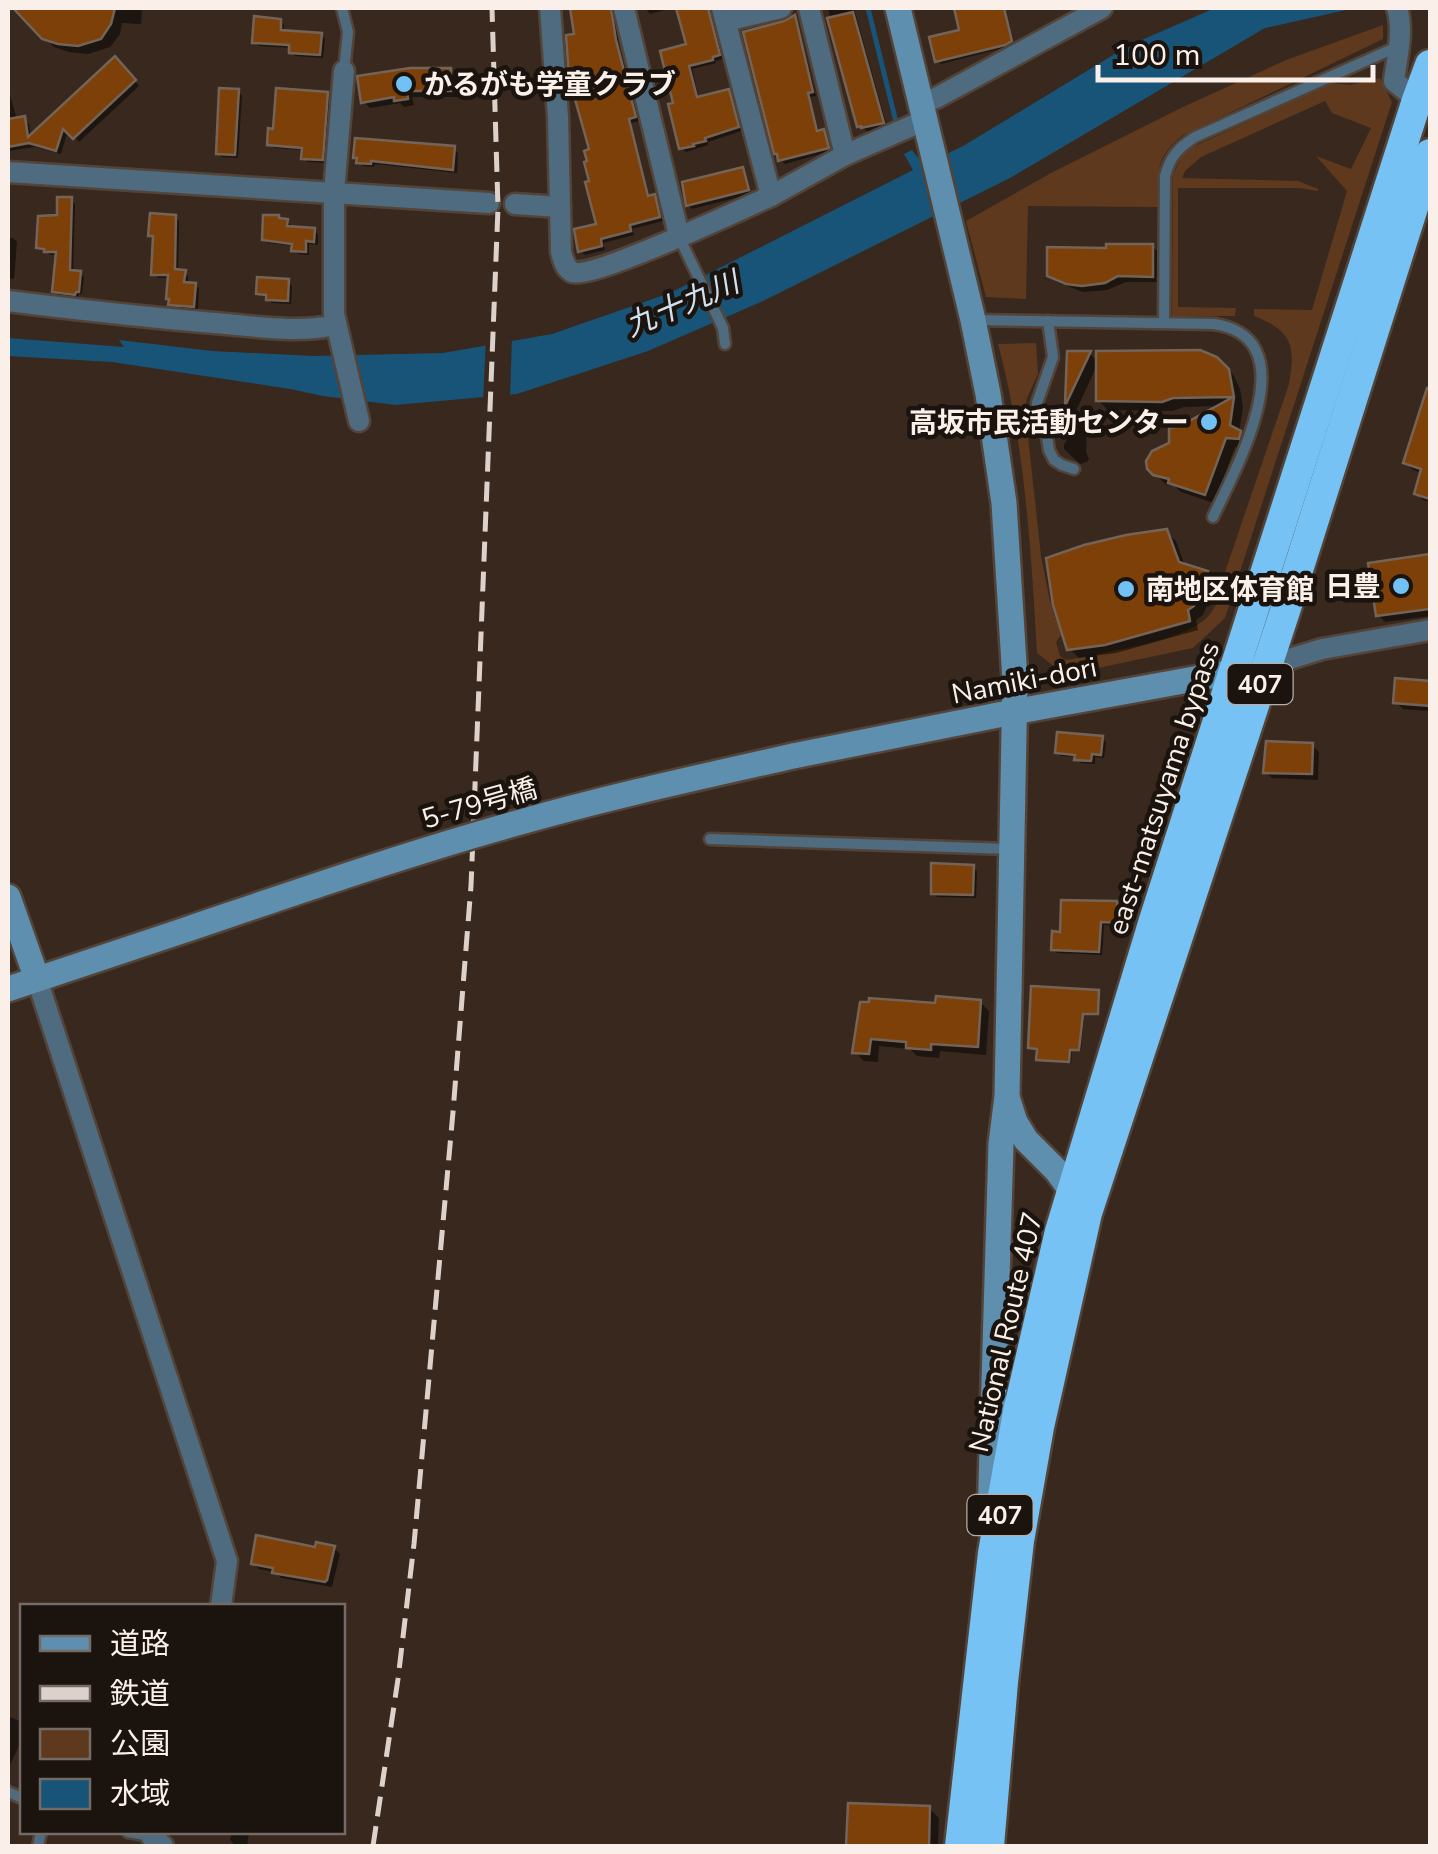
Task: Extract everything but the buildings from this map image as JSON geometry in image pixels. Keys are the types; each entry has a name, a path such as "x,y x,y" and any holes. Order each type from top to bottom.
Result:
{"highway":[{"name":"east-matsuyama bypass","path":"1080,1201 1154,920 1412,96 1430,65"},
{"name":"407","path":"1080,1201 1266,666 1430,154"},
{"name":"National Route 407","path":"960,1846 993,1553 1018,1412 1080,1201"},
{"name":"National Route 407","path":"988,1846 1019,1541 1080,1201"}],"street":[{"path":"550,8 558,117 561,252 564,263 576,274 683,245 845,156 925,120 1102,8"},
{"path":"624,8 683,245"},
{"path":"771,196 724,14 782,8"},
{"path":"809,8 845,156"},
{"path":"898,8 988,394 1004,503 1015,680 1006,1096 1001,1144 989,1512 993,1553"},
{"path":"1398,12 1394,81 1412,96"},
{"path":"344,72 334,192 336,329 358,417"},
{"path":"8,172 490,203"},
{"path":"515,204 560,208"},
{"path":"8,301 263,327 336,329"},
{"path":"1266,666 1322,649 1430,630"},
{"name":"Namiki-dori","path":"793,756 1266,666"},
{"name":"5-79号橋","path":"8,989 515,823 793,756"},
{"path":"8,897 227,1561 221,1604"},
{"path":"1006,1096 1026,1140 1080,1201"}],"lane":[{"path":"342,8 348,32 344,72"},
{"path":"1164,323 1165,176 1168,161 1179,147 1399,46"},
{"path":"683,245 722,328 725,344"},
{"path":"973,320 1229,326 1253,342 1261,362 1261,384 1249,442 1213,517"},
{"path":"1048,322 1053,356 1037,403 1038,413 1045,423 1054,460 1074,469"},
{"path":"710,839 1010,849"}],"green space":[{"path":"1383,25 1383,39 1182,136 1162,160 1159,207 1028,206 1026,299 986,297 966,221 1183,107 1286,60"},
{"path":"1380,78 1392,102 1225,618 1193,648 1065,675 1037,653 1021,459 998,344 1036,343 1038,374 1025,409 1041,556 1061,635 1056,642 1060,656 1066,660 1147,644 1200,623 1219,598 1289,384 1292,359 1288,341 1276,327 1254,316 1254,309 1312,310 1347,191 1316,156 1351,169 1371,128 1332,113 1325,101 1201,157 1185,171 1182,178 1298,181 1318,189 1178,188 1178,307 1236,308 1235,316 1172,316 1173,175 1184,152 1195,146 1332,83 1350,85"}],"water":[{"name":"九十九川","path":"1215,8 1355,8 1265,28 1010,178 763,301 648,351 517,394 395,405 112,362 8,356 8,338 124,347 119,340 212,351 313,356 443,353 552,334 670,293 913,170 904,154 912,150 924,165 963,146 1128,46"}],"pier":[{"path":"512,336 510,399 483,402 486,340"}],"waterway":[{"path":"868,8 896,122"}],"railway":[{"path":"373,1846 414,1544 471,886 498,208 492,8"}],"place":[{"name":"かるがも学童クラブ","path":"404,84"},
{"name":"高坂市民活動センター","path":"1209,422"},
{"name":"日豊","path":"1401,586"},
{"name":"南地区体育館","path":"1126,589"}]}
